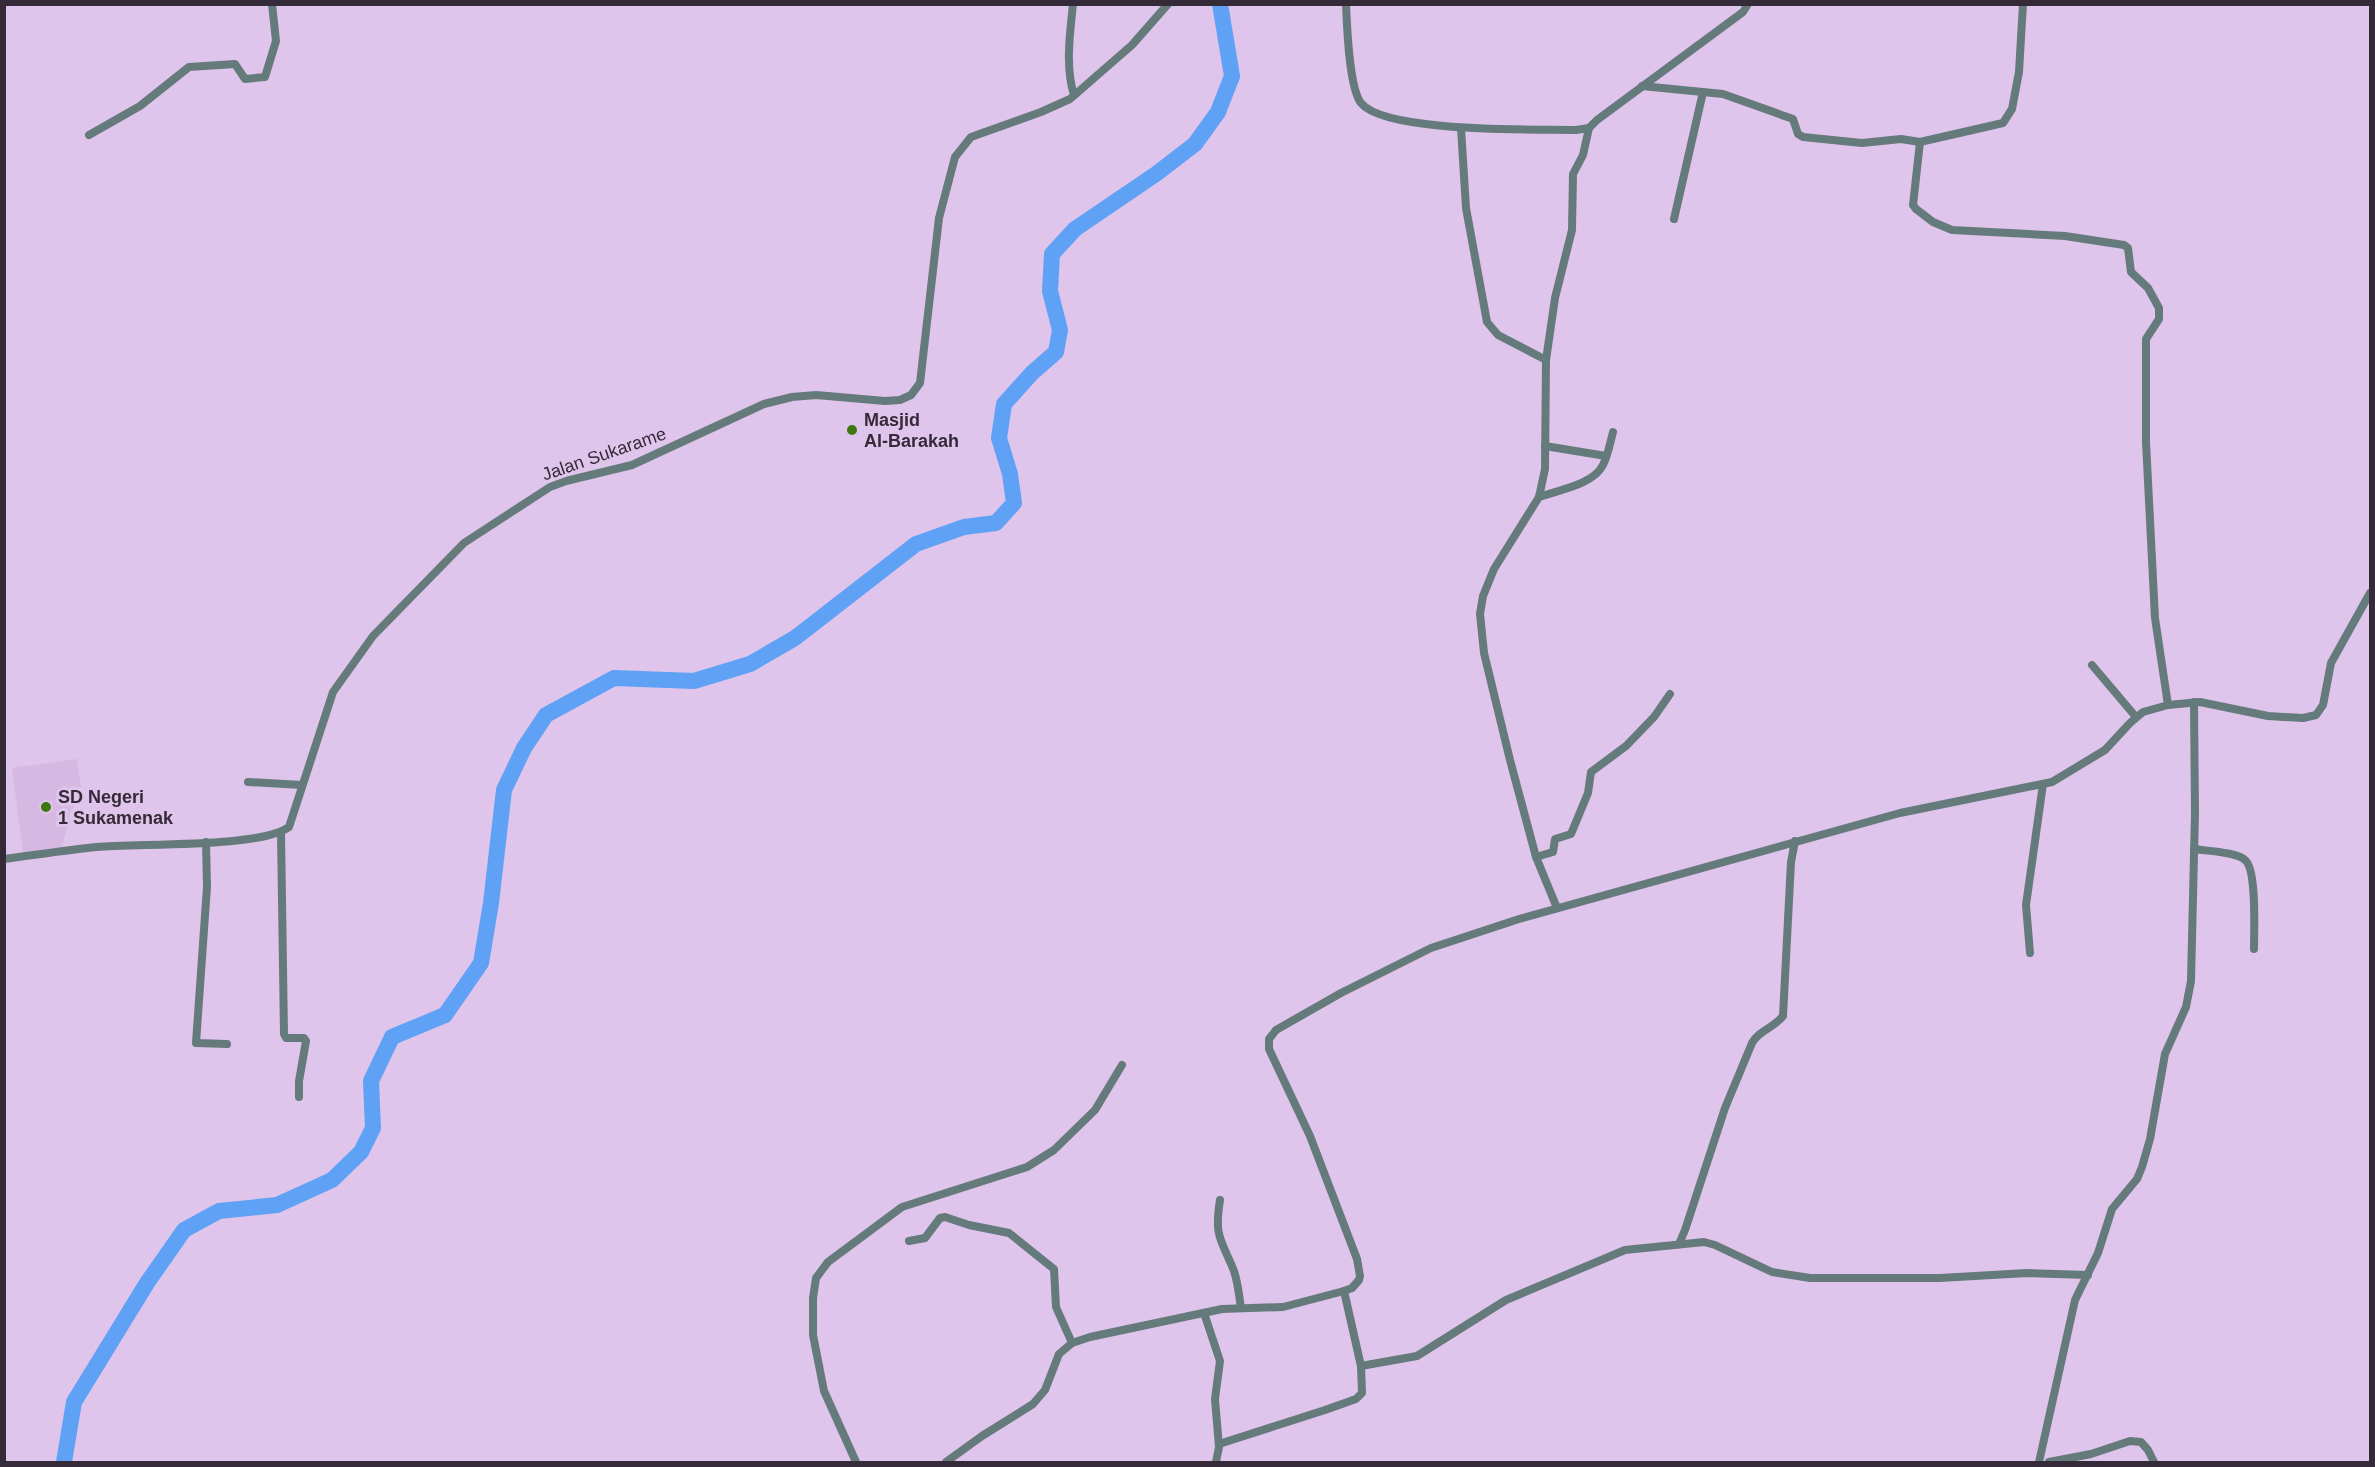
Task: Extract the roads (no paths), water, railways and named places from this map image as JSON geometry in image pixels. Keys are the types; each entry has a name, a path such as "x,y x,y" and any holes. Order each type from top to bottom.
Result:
{"street":[{"path":"89,135 140,106 192,65 236,64 245,79 264,77 276,42 272,4"},
{"path":"1072,4 1069,38 1071,86 1074,96"},
{"name":"Jalan Sukarame","path":"281,833 289,827 333,692 373,636 464,543 550,487 632,465 764,405 792,397 816,395 885,401 900,400 911,395 921,383 939,218 955,157 971,137 1041,112 1074,96 1132,45 1168,4"},
{"path":"1346,4 1353,78 1359,101 1367,109 1389,117 1461,128 1589,129"},
{"path":"1557,908 1536,857 1484,653 1480,614 1483,596 1494,569 1539,497 1545,469 1546,360 1555,298 1572,230 1573,174 1583,155 1589,129 1597,120 1743,12 1748,4"},
{"path":"1642,86 1703,92 1735,98 1791,118 1795,122 1798,135 1803,137 1862,143 1901,140 1920,142 1998,124 2010,115 2019,70 2023,4"},
{"path":"1674,219 1703,92"},
{"path":"1461,128 1466,208 1487,322 1498,335 1546,360"},
{"path":"1920,142 1913,205 1933,222 1952,230 2065,236 2124,245 2128,248 2132,272 2148,288 2158,306 2158,320 2146,339 2147,449 2155,618 2168,705"},
{"path":"1539,497 1587,480 1598,472 1606,456 1613,432"},
{"path":"1545,446 1606,456"},
{"path":"946,1462 1033,1404 1045,1390 1059,1354 1072,1343 1090,1337 1204,1313 1241,1308 1283,1307 1344,1291 1352,1288 1359,1280 1357,1259 1310,1136 1273,1062 1269,1049 1269,1040 1276,1030 1285,1024 1431,948 1557,908 1900,813 2052,782 2105,750 2143,712 2168,705 2194,702 2268,716 2304,718 2316,715 2323,705 2331,663 2370,592"},
{"path":"2092,665 2136,717"},
{"path":"1536,857 1553,852 1555,839 1570,834 1588,793 1591,772 1626,746 1654,717 1670,694"},
{"path":"2039,1462 2075,1300 2098,1252 2112,1209 2137,1179 2142,1167 2150,1139 2165,1054 2186,1007 2191,981 2194,702"},
{"path":"248,782 302,785"},
{"path":"2030,953 2026,905 2043,784"},
{"path":"4,859 97,847 259,838 281,833 284,1034 286,1038 304,1038 306,1041 299,1081 299,1097"},
{"path":"1679,1244 1725,1108 1752,1043 1755,1037 1777,1024 1784,1016 1791,861 1795,841"},
{"path":"206,842 207,887 196,1042 227,1044"},
{"path":"2194,849 2236,856 2246,860 2249,864 2253,883 2254,949"},
{"path":"856,1462 824,1391 813,1335 813,1298 816,1278 828,1262 902,1207 1027,1167 1054,1150 1095,1110 1122,1065"},
{"path":"1220,1200 1217,1216 1220,1242 1237,1280 1241,1308"},
{"path":"909,1241 924,1238 940,1218 945,1216 969,1225 1011,1234 1054,1269 1055,1303 1072,1343"},
{"path":"1361,1366 1417,1356 1506,1300 1625,1250 1710,1243 1772,1272 1810,1278 1940,1278 2026,1273 2088,1275"},
{"path":"1219,1444 1356,1399 1363,1391 1361,1366 1344,1291"},
{"path":"1204,1313 1220,1358 1214,1402 1219,1444 1216,1462"},
{"path":"2049,1462 2091,1454 2130,1441 2141,1442 2154,1462"}],"waterway":[{"path":"64,1462 74,1402 147,1283 184,1230 219,1211 277,1205 332,1180 361,1152 373,1128 371,1081 392,1037 445,1015 481,963 491,903 504,790 524,748 546,715 614,678 694,681 750,664 795,638 916,544 964,527 996,523 1014,503 1010,474 999,438 1004,404 1032,373 1056,352 1060,330 1050,291 1052,254 1075,229 1156,174 1195,144 1218,112 1232,76 1220,4"}],"place":[{"name":"Masjid Al-Barakah","path":"852,430"},
{"name":"SD Negeri 1 Sukamenak","path":"46,807"}]}
